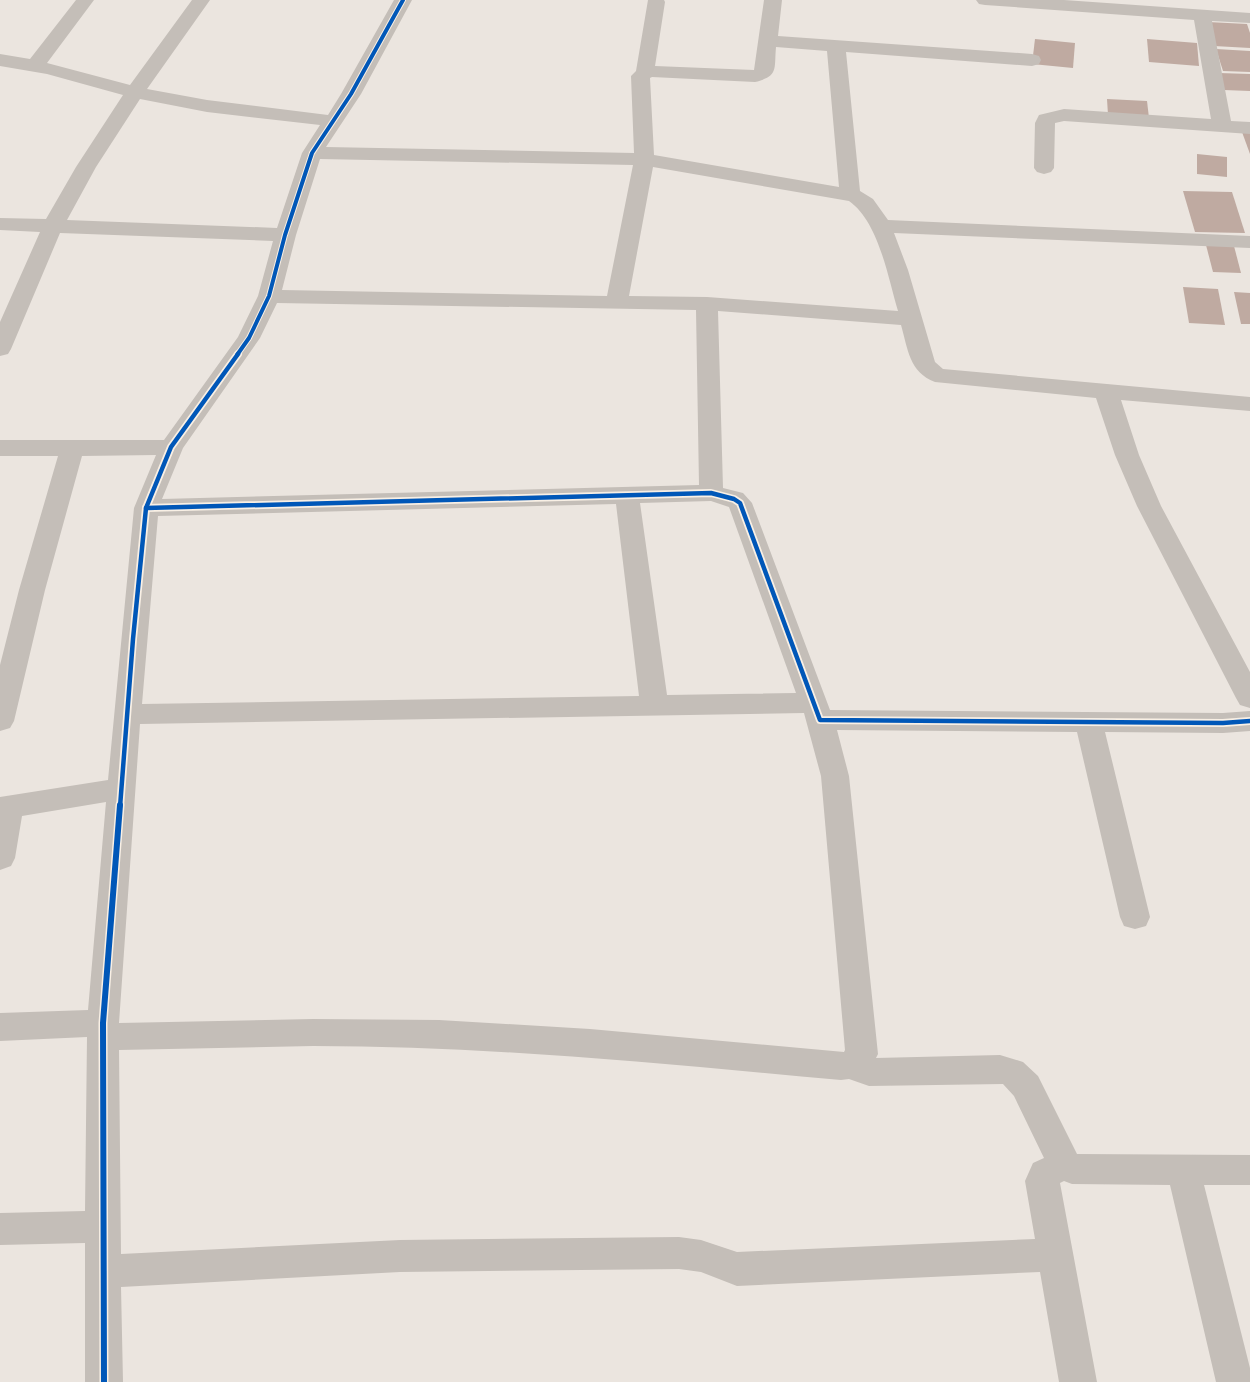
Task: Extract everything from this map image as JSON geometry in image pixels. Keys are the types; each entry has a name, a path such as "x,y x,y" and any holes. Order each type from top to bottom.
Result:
{"street":[{"path":"36,65 85,0"},
{"path":"0,349 52,227 82,174 134,92 201,0"},
{"path":"104,1382 102,1227 103,1030 127,714 146,508 171,448 249,338 269,296 285,235 312,153 351,94 404,0"},
{"path":"617,301 644,159 640,76 645,72 758,75 764,73 774,0"},
{"path":"985,0 1164,6 1202,15 1250,18"},
{"path":"645,72 656,2"},
{"path":"1202,15 1222,126"},
{"path":"768,41 1032,60"},
{"path":"836,46 850,195"},
{"path":"0,60 57,69 134,92 233,109 333,121"},
{"path":"1044,168 1045,123 1046,119 1052,116 1064,115 1250,128"},
{"path":"312,153 644,159 850,195 864,199 883,226 924,365 935,374 1250,404"},
{"path":"0,224 285,235"},
{"path":"883,226 1250,242"},
{"path":"269,296 707,304 911,319"},
{"path":"707,304 711,493"},
{"path":"1106,391 1127,455 1149,506 1250,698"},
{"path":"0,448 171,448"},
{"path":"0,721 32,590 72,449"},
{"path":"0,1027 438,1034 524,1038 841,1066 851,1065 858,1061 862,1054 835,776 817,711 740,503 734,499 711,493 146,508"},
{"path":"627,496 654,705"},
{"path":"127,714 654,705 1089,722 1223,723 1250,721"},
{"path":"1089,722 1136,917"},
{"path":"0,858 4,807 121,789"},
{"path":"851,1065 869,1072 1000,1069 1014,1072 1019,1075 1026,1086 1064,1164 1076,1169 1250,1170"},
{"path":"1064,1164 1045,1174 1042,1181 1078,1382"},
{"path":"1183,1170 1235,1382"},
{"path":"0,1229 102,1227"},
{"path":"103,1271 400,1256 679,1254 701,1256 737,1268 1054,1254"}],"building":[{"path":"1208,22 1247,24 1250,33 1250,48 1214,46"},
{"path":"1035,39 1075,43 1073,68 1032,64"},
{"path":"1147,39 1197,43 1199,66 1149,62"},
{"path":"1216,49 1250,51 1250,72 1223,71"},
{"path":"1219,73 1250,74 1250,91 1224,90"},
{"path":"1107,99 1147,101 1149,118 1108,115"},
{"path":"1242,132 1250,132 1250,154"},
{"path":"1197,154 1227,157 1227,177 1197,174"},
{"path":"1183,191 1232,192 1245,233 1195,232"},
{"path":"1206,245 1234,246 1241,273 1213,272"},
{"path":"1183,287 1218,289 1225,325 1189,323"},
{"path":"1234,292 1250,293 1250,324 1241,324"}],"cycle path":[{"path":"104,1382 103,1023 133,639 146,508 171,447 249,338 269,296 285,235 312,153 351,94 403,0"},
{"path":"146,508 711,493 734,499 740,503 820,720 1223,723 1250,721"}]}
